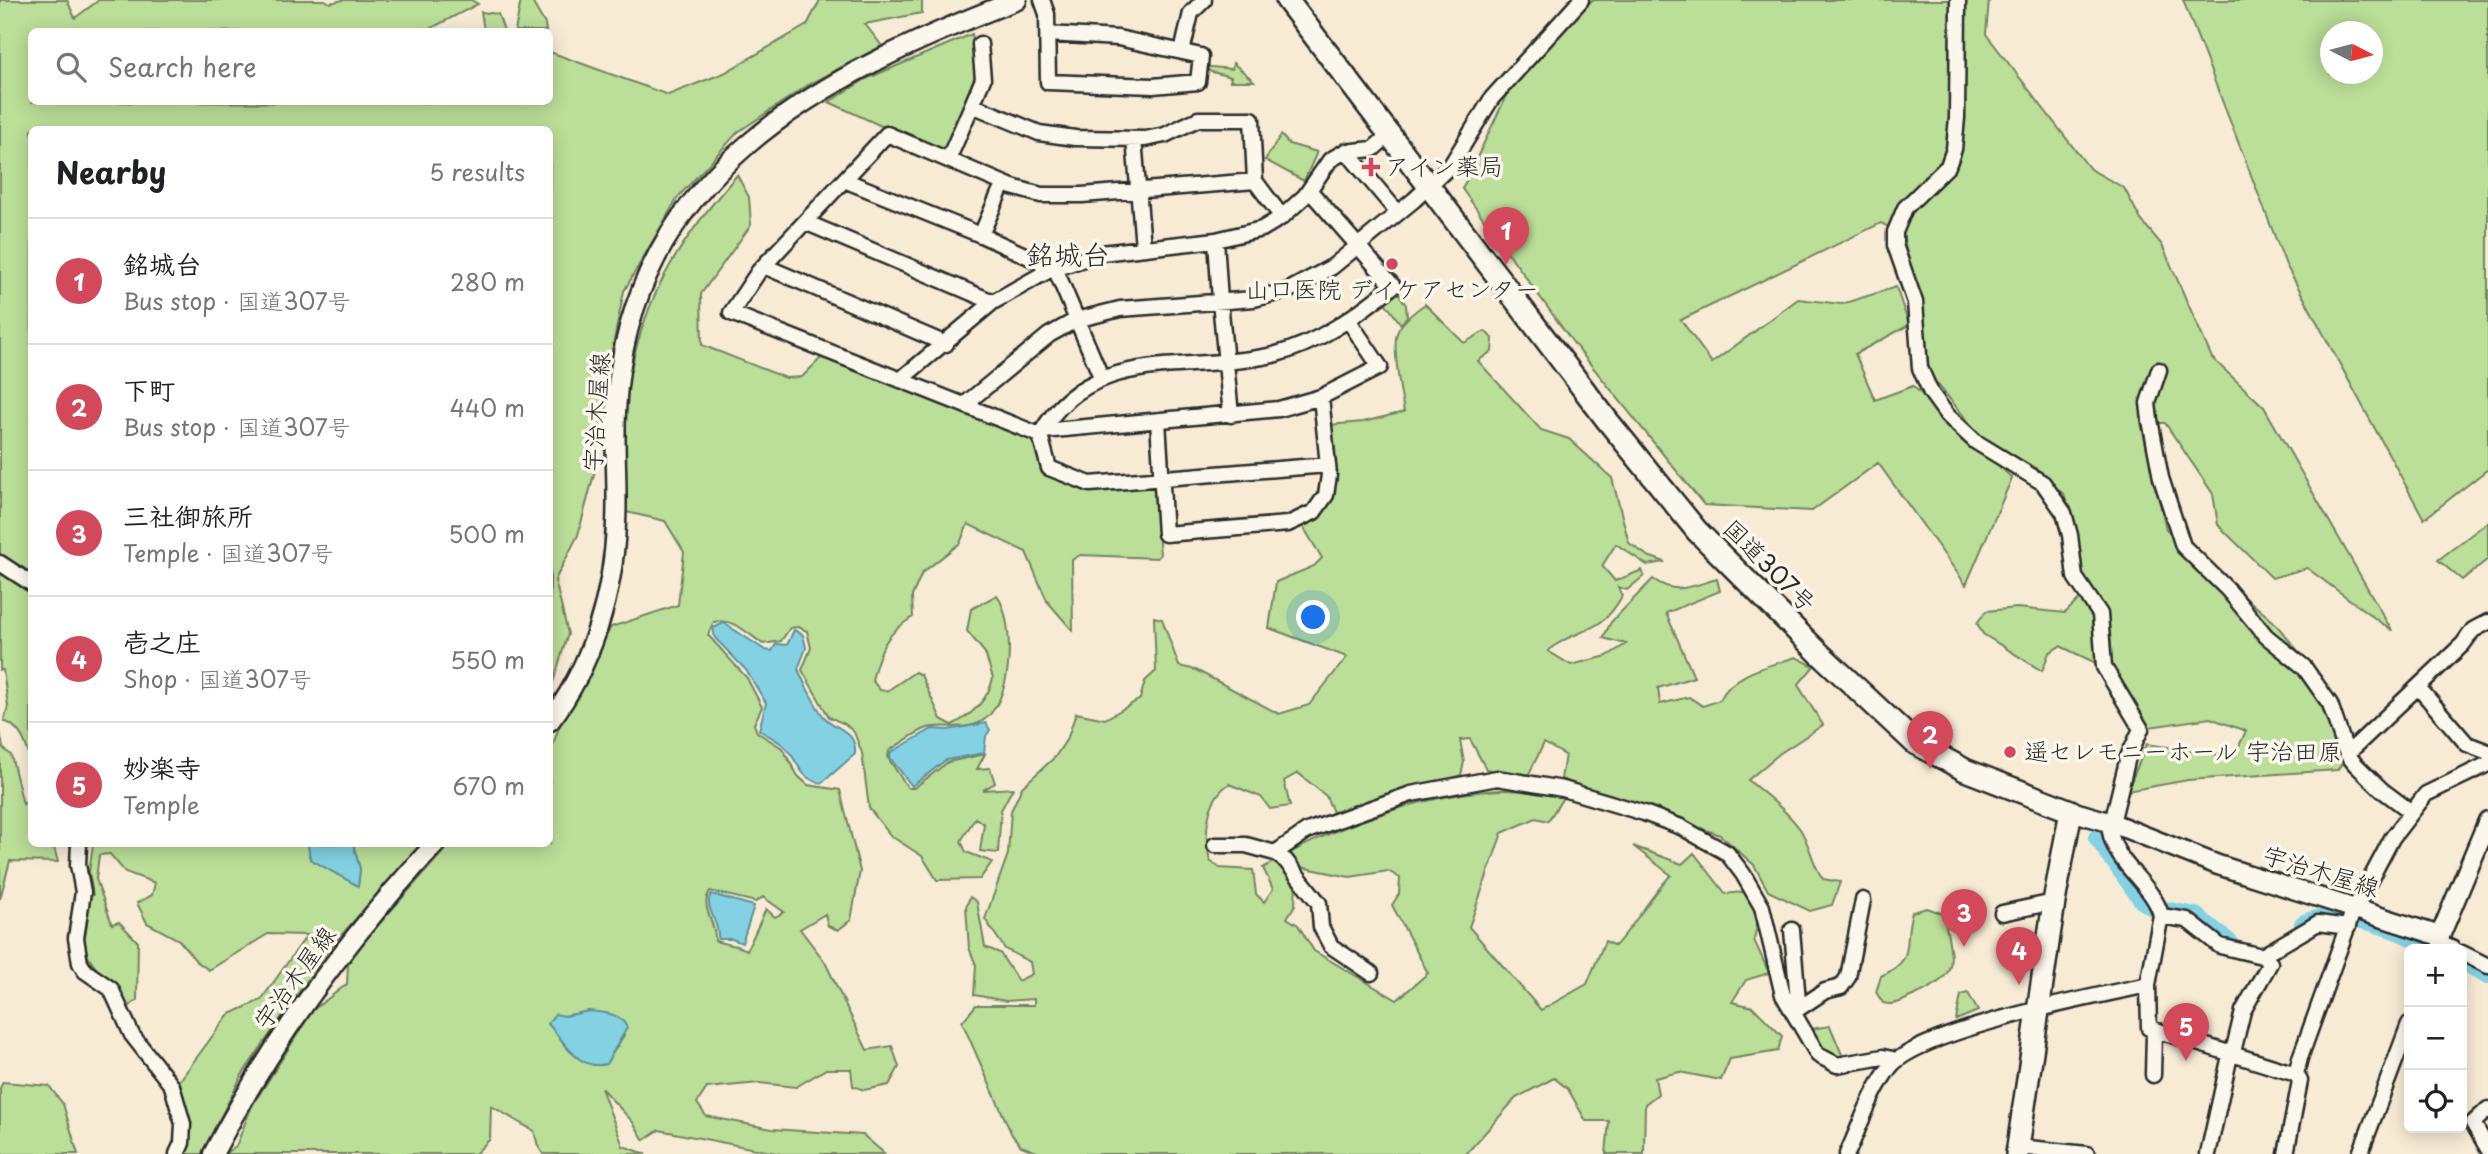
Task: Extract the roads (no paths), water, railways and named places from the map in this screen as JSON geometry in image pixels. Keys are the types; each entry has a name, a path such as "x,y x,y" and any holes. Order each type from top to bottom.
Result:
{"highway":[{"name":"国道307号","path":"1287,0 1607,420 1697,531 1819,653 1924,749 1965,771 2071,811"},
{"path":"2017,1151 2054,902 2071,811"}],"main road":[{"name":"宇治木屋線","path":"553,716 579,672 607,596 616,536 616,413 622,359 639,298 671,233 702,188 729,158 809,97 924,37 1017,0"},
{"name":"宇治木屋線","path":"2071,811 2112,823 2351,918 2443,944 2488,821"},
{"name":"宇治木屋線","path":"213,1154 249,1090 308,998 368,920 432,847"}],"street":[{"path":"1042,0 1048,34 1048,82 1153,86 1198,82 1202,56 1118,38 1048,34"},
{"path":"1182,52 1191,13 1204,0"},
{"path":"964,405 1049,335 1076,320 1120,309 1254,299 1289,290 1318,276 1359,246 1430,186 1451,164 1492,99 1530,52 1581,0"},
{"path":"1958,0 1957,118 1954,149 1948,166 1905,208 1895,232 1895,245 1915,302 1920,368 1931,393 1947,415 1976,442 2043,483 2064,513 2070,535 2075,577 2100,614 2104,667 2141,729 2128,757 2112,823 2112,841 2160,912 2188,920 2220,946 2262,956 2270,963 2244,1011 2208,1154"},
{"path":"948,160 983,79 980,44"},
{"path":"971,105 1039,133 1134,139 1165,135 1198,119 1252,119 1255,181 1282,217"},
{"path":"1255,181 1060,196 1033,193 1003,184 887,134 764,266 731,313 1041,433 1231,415 1290,407 1321,397 1380,367 1349,321"},
{"path":"900,380 993,302 1052,269 1101,253 1244,236 1282,217 1310,191 1330,160 1346,151 1373,149 1390,134"},
{"path":"1134,139 1143,247"},
{"path":"1346,151 1398,213"},
{"path":"844,180 981,235 1052,269 1102,379"},
{"path":"981,235 1003,184"},
{"path":"1041,433 1069,400 1102,379 1149,367 1226,361 1293,349 1349,321 1393,286 1310,191"},
{"path":"805,222 993,302"},
{"path":"1216,240 1231,415"},
{"path":"764,266 946,344"},
{"path":"2160,370 2148,403 2161,478 2176,518 2178,537 2183,547 2228,590 2253,623 2305,667 2330,704 2347,754 2382,790 2399,799 2410,811"},
{"path":"1158,421 1165,534 1288,524 1306,518 1321,505 1326,495 1328,465 1321,397"},
{"path":"1041,433 1049,468 1090,484 1328,465"},
{"path":"0,563 28,581"},
{"path":"2347,754 2473,630 2488,622"},
{"path":"2418,687 2467,744 2488,752"},
{"path":"2296,1074 2351,918 2410,811 2426,794 2488,764"},
{"path":"1275,853 1307,831 1411,794 1497,778 1563,789 1644,813 1681,827 1727,853 1762,908 1783,995 1795,1011 1809,1043 1828,1063 1837,1065 1884,1057 1897,1060"},
{"path":"1215,845 1246,845 1275,853 1286,860 1319,903 1321,927 1331,946 1371,973"},
{"path":"79,847 78,865 83,892 76,939 80,963 85,971 111,989 132,1035 172,1086 183,1124 182,1143 177,1154"},
{"path":"1795,1011 1825,991 1841,987 1848,976 1863,900"},
{"path":"2002,913 2054,902"},
{"path":"2160,912 2148,985 2149,1028 2154,1032 2232,1051 2296,1074 2300,1081 2286,1154"},
{"path":"2262,956 2318,923 2351,918"},
{"path":"1792,930 1793,972 1798,1001 1795,1011"},
{"path":"2467,956 2488,967"},
{"path":"1847,1154 1889,1068 1916,1048 2038,1008 2148,985"},
{"path":"2152,1075 2154,1032"},
{"path":"2360,1154 2404,1037"},
{"path":"2488,1109 2473,1123 2488,1149"},
{"path":"2017,1151 2087,1154"}],"water":[{"path":"724,623 765,650 772,651 776,644 787,645 794,630 803,635 806,648 798,669 800,674 825,718 850,736 855,746 855,754 822,783 808,778 783,745 759,730 766,703 746,670 715,638 713,628"},
{"path":"986,723 990,730 986,736 984,753 946,760 912,786 890,758 890,753 932,729 948,730"},
{"path":"308,847 354,847 360,869 358,886 310,859"},
{"path":"711,894 754,906 742,943 732,939 718,939 709,904"},
{"path":"589,1011 616,1016 627,1028 606,1064 596,1065 579,1059 548,1024 555,1014 565,1016"}],"waterway":[{"path":"2097,837 2142,900 2154,908 2196,916 2230,943"},
{"path":"2303,924 2318,919 2353,918 2389,928 2427,944"},
{"path":"2467,964 2488,975"}],"place":[{"name":"アイン薬局","path":"1371,167"},
{"name":"山口医院 デイケアセンター","path":"1392,264"},
{"name":"銘城台","path":"1506,265"},
{"name":"遥セレモニーホール 宇治田原","path":"2010,752"},
{"name":"下町","path":"1930,769"},
{"name":"三社御旅所","path":"1964,947"},
{"name":"壱之庄","path":"2019,985"},
{"name":"妙楽寺","path":"2186,1061"}],"district":[{"name":"銘城台","path":"1068,255"}]}
